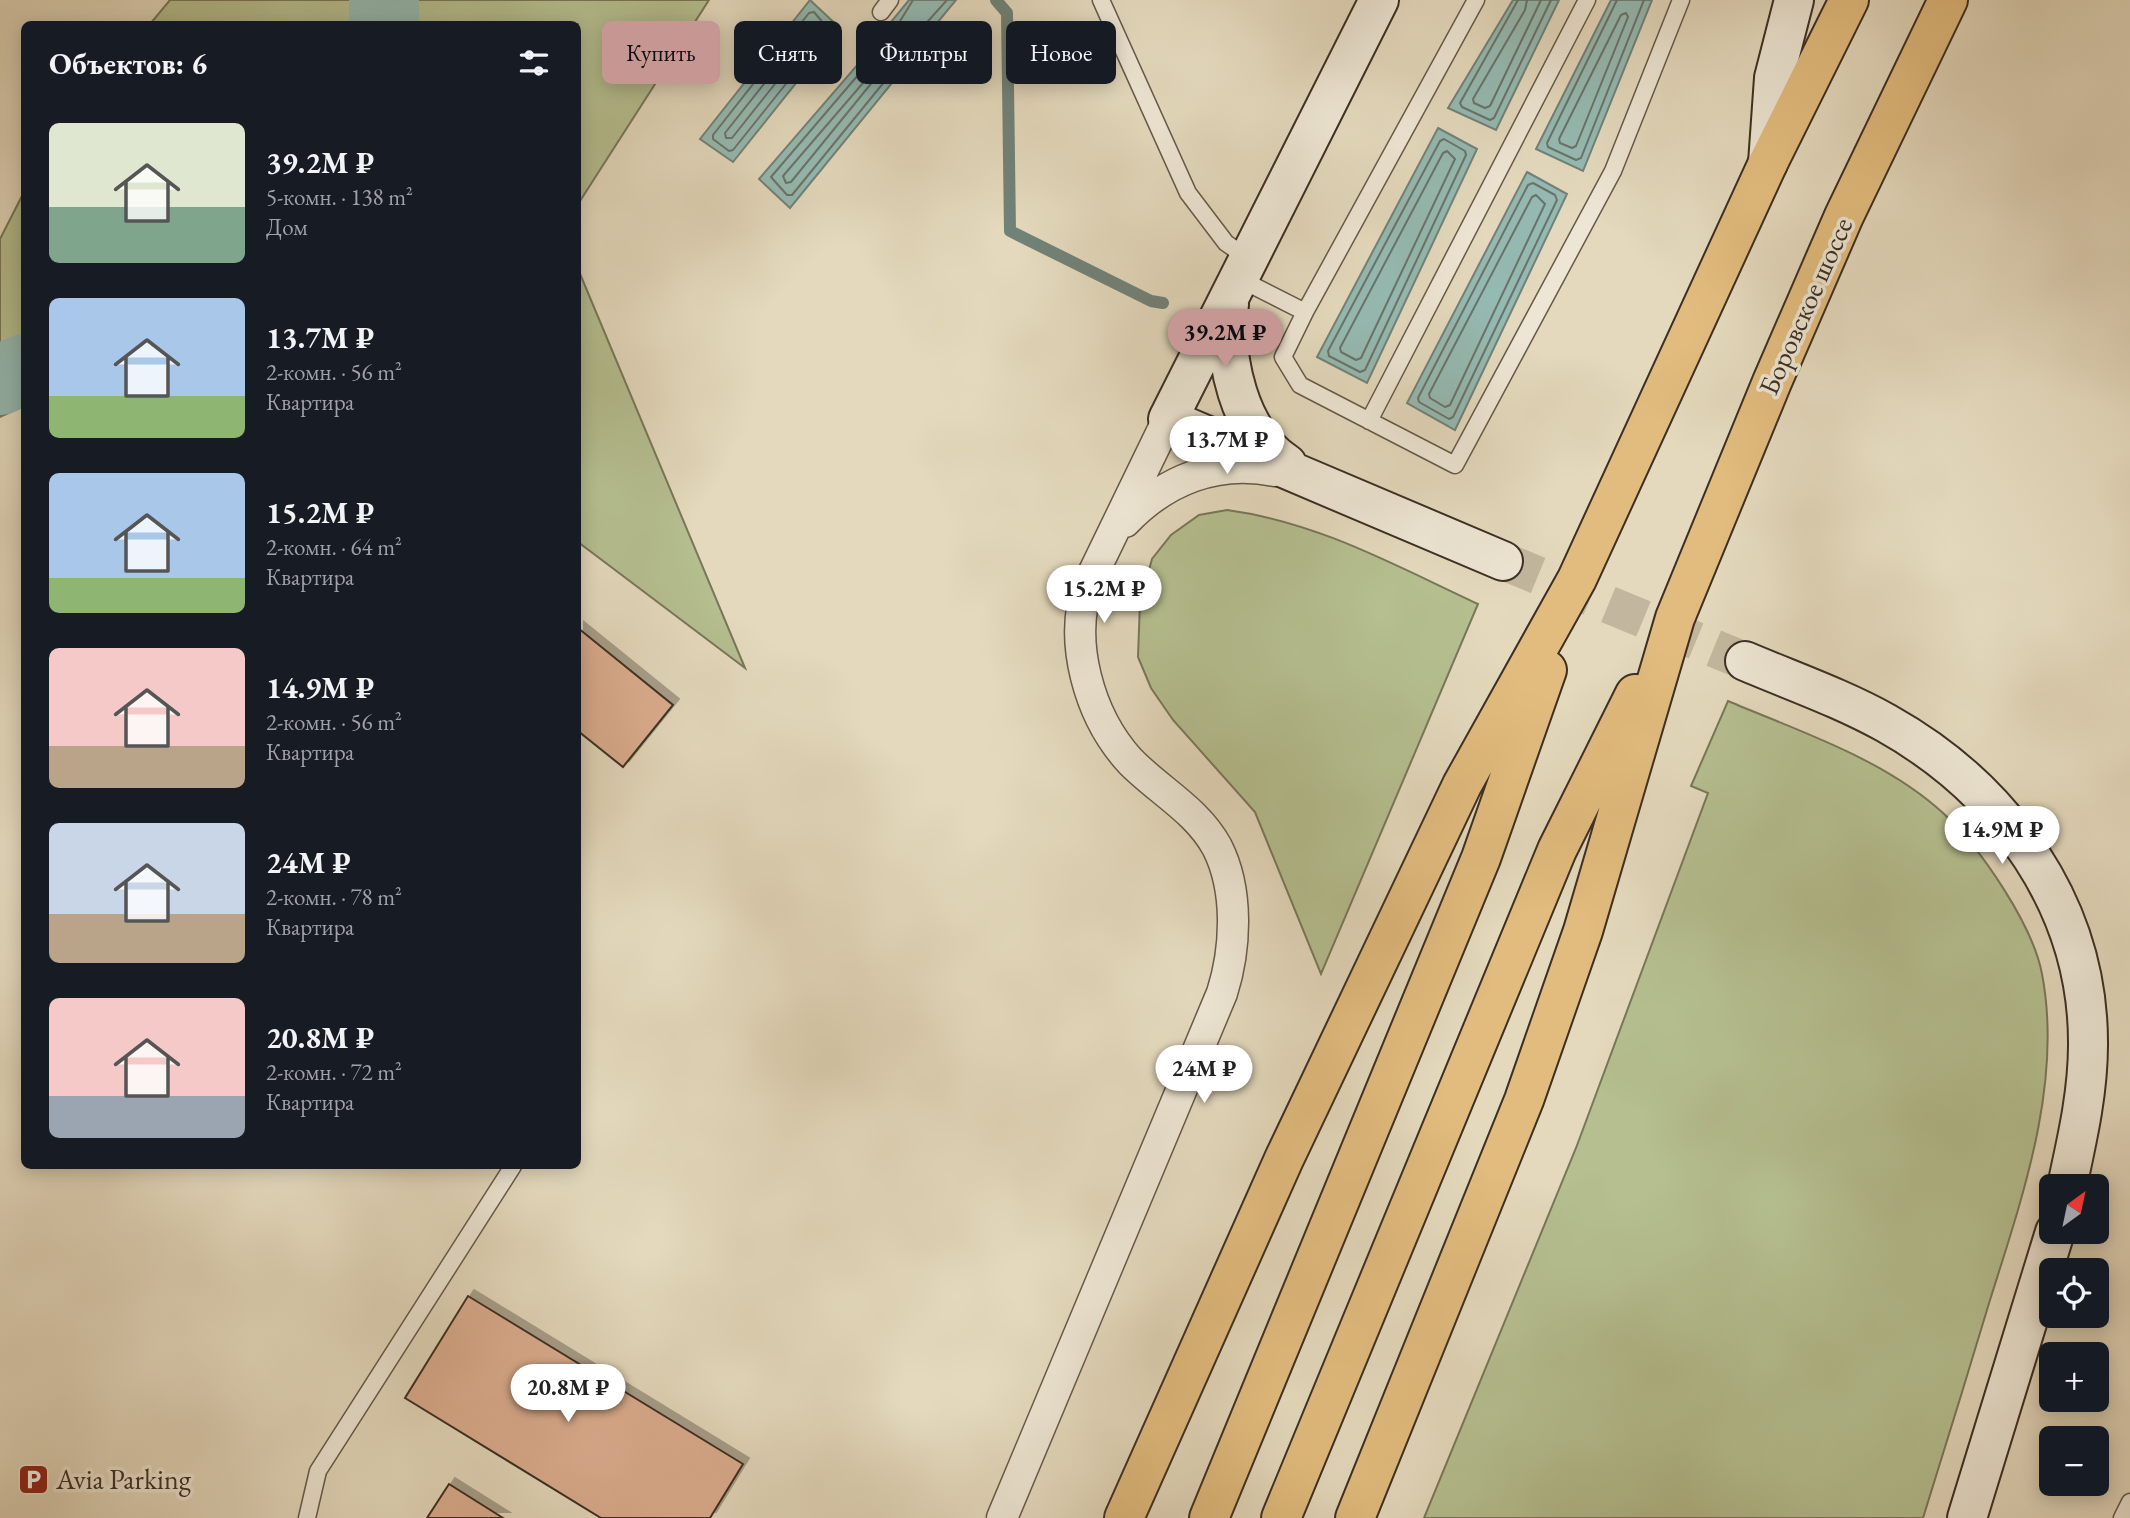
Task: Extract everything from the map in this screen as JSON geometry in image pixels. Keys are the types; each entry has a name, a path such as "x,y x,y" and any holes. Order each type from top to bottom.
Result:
{"main road":[{"path":"1124,1518 1284,1159 1462,785 1577,579 1768,163 1849,0"},
{"name":"Боровское шоссе","path":"1675,618 1844,216 1948,0"},
{"path":"1209,1518 1481,858 1577,579"},
{"path":"1281,1518 1566,830 1675,618"},
{"path":"1355,1518 1524,1100 1583,931 1675,618"}],"street":[{"path":"1002,1518 1223,993 1231,964 1229,885 1216,846 1195,819 1120,748 1104,723 1086,675 1079,634 1082,600 1238,276 1379,0"},
{"path":"1768,163 1774,78 1794,0"},
{"path":"1238,276 1230,354 1239,397 1249,420 1270,451 1309,478"},
{"path":"1168,419 1503,561"},
{"path":"1110,538 1155,494 1199,474 1241,468 1309,478"},
{"path":"1745,661 1860,709 1926,748 1984,797 2019,838 2044,875 2064,917 2080,972 2088,1022 2083,1100 2069,1174"},
{"path":"1967,1518 2051,1244"}],"lane":[{"path":"1101,0 1188,193 1226,243 1238,276 1305,312"},
{"path":"1476,0 1456,31 1283,357 1300,385 1454,466 1613,172 1681,0"},
{"path":"1369,421 1587,0"},
{"path":"307,1518 318,1471 340,1433 511,1169"},
{"path":"2122,1518 2130,1502"}],"green space":[{"path":"170,0 709,0 696,21 602,21 602,84 655,84 581,199 581,21 152,21"},
{"path":"21,198 21,407 0,417 0,239"},
{"path":"581,276 745,668 581,544"},
{"path":"1227,510 1293,524 1325,535 1478,604 1321,974 1255,812 1173,720 1151,688 1138,657 1140,602 1152,559 1171,535 1199,515"},
{"path":"1728,701 1868,762 1920,794 1943,813 1973,846 2003,888 2028,933 2042,974 2047,1015 2047,1057 2036,1140 2015,1221 1923,1518 1424,1518 1576,1148 1708,793 1691,786"}],"water":[{"path":"810,0 832,21 793,21"},
{"path":"909,0 956,0 939,21 892,21"},
{"path":"1513,0 1559,0 1496,130 1448,108"},
{"path":"1611,0 1652,0 1583,171 1536,149"},
{"path":"856,66 856,84 891,84 790,208 759,179"},
{"path":"744,84 795,84 733,162 700,139"},
{"path":"1438,128 1477,149 1367,383 1317,357"},
{"path":"1527,172 1567,194 1455,430 1407,403"}],"building":[{"path":"581,630 673,705 623,767 581,733"},
{"path":"468,1296 743,1464 710,1518 601,1518 405,1398"},
{"path":"449,1484 503,1518 427,1518"}],"waterway":[{"path":"384,0 384,21"},
{"path":"996,0 1007,13 1010,231 1151,301 1163,303"},
{"path":"0,380 21,370"}],"tunnel":[{"path":"1503,561 1745,661"}],"place":[{"name":"Avia Parking","path":"33,1479"}]}
